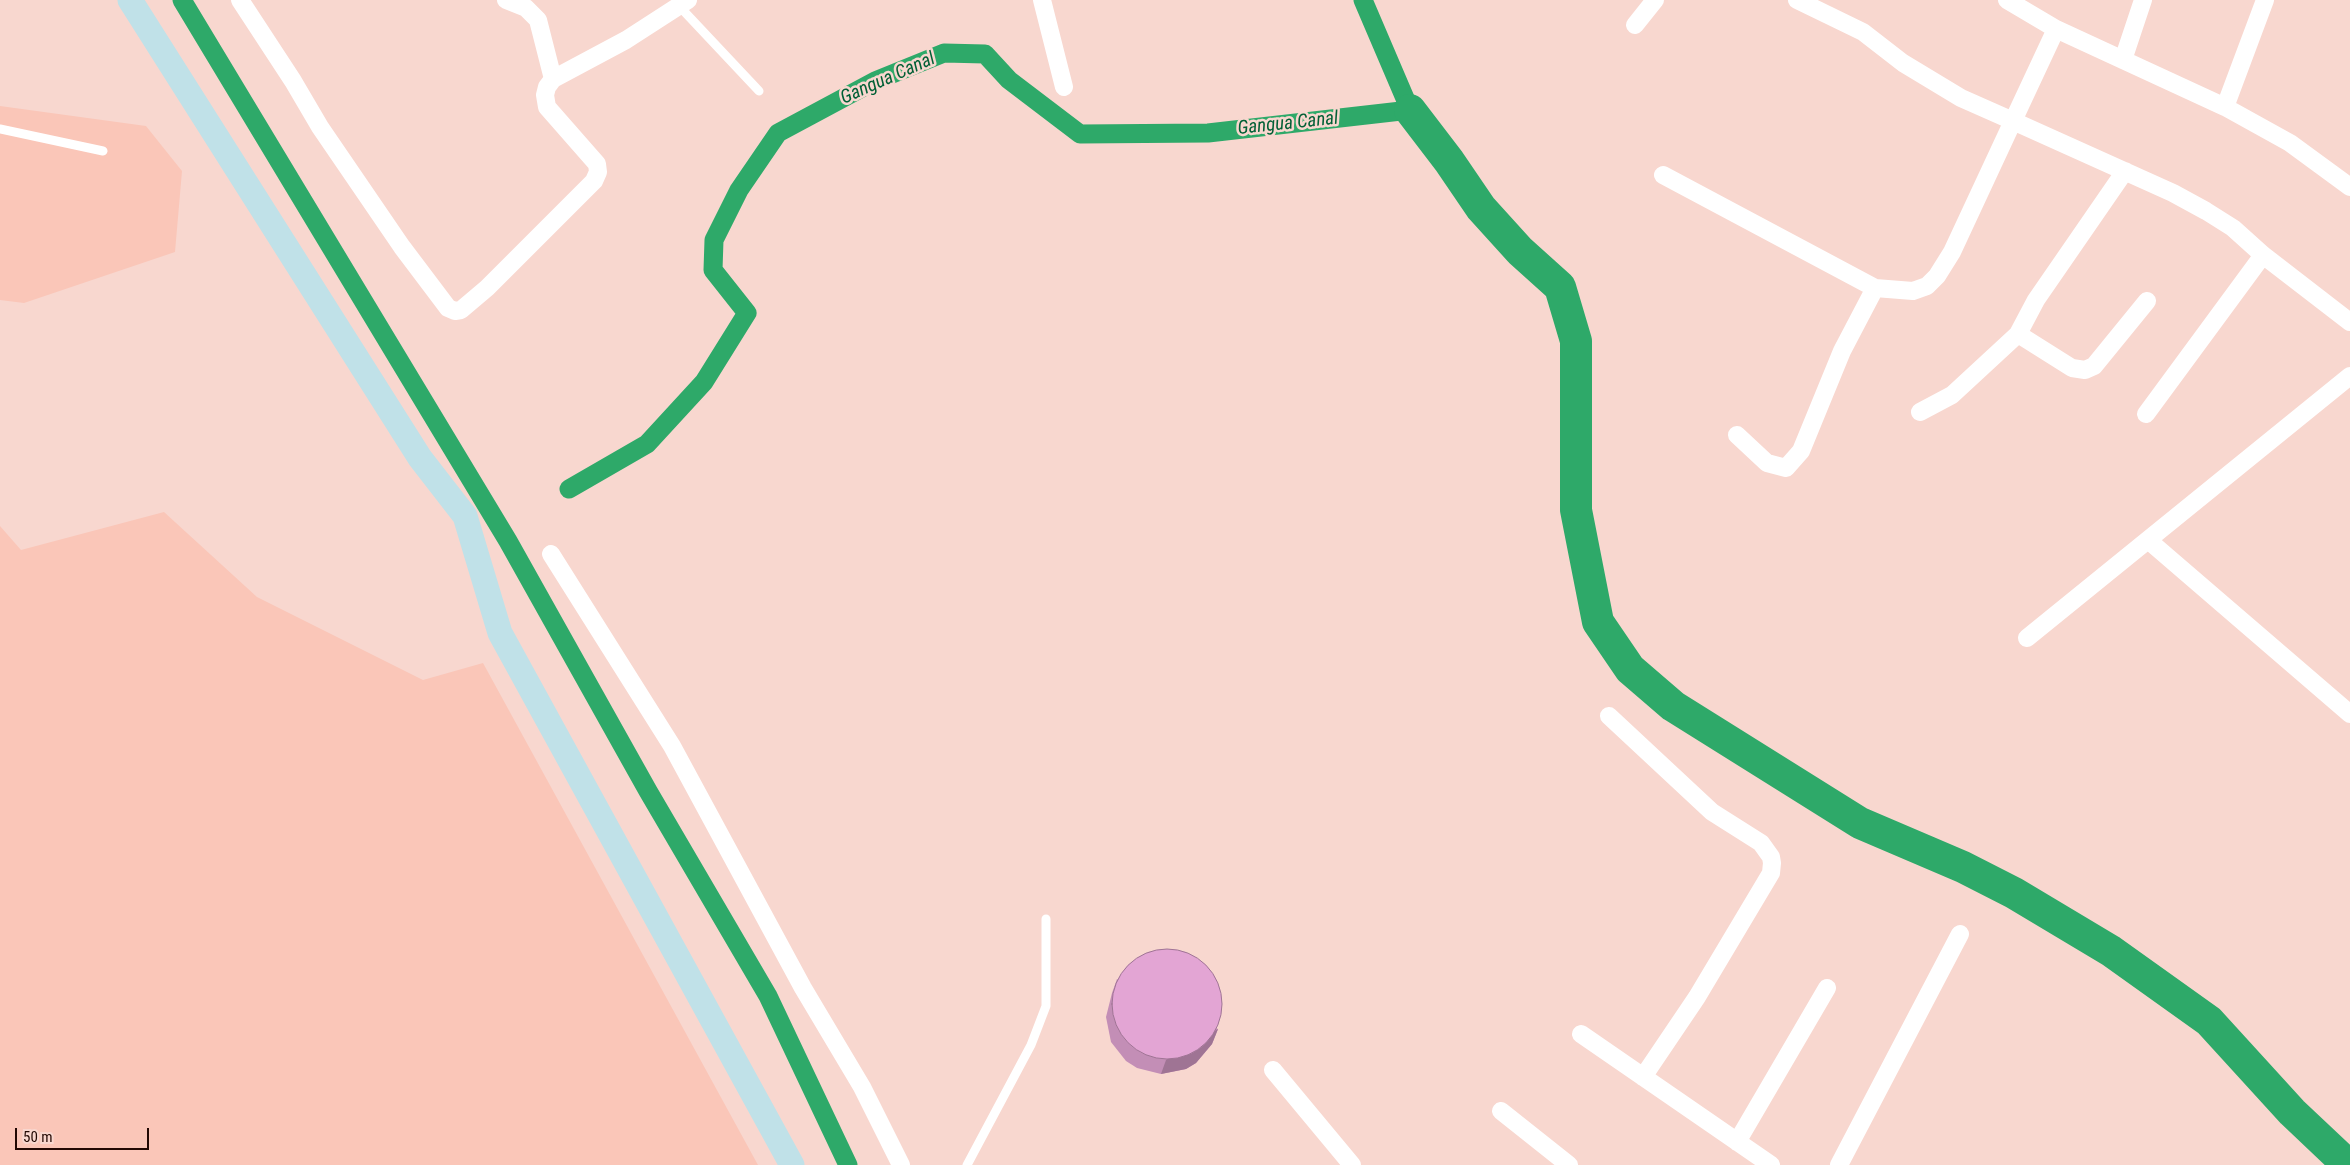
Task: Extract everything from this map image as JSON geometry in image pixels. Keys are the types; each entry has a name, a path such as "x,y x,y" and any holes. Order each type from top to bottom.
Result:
{"street":[{"path":"130,0 420,458 465,516 500,633 792,1165"},
{"path":"240,0 293,81 320,127 402,247 452,311 461,310 487,288 594,181 598,172 597,164 593,157 547,107 545,95 547,86 553,79 626,40 684,4"},
{"path":"506,0 526,8 538,20 553,79"},
{"path":"1042,0 1064,86"},
{"path":"1635,25 1655,0"},
{"path":"1797,0 1863,32 1911,68 1954,94 2174,193 2206,211 2233,228 2263,255 2350,322"},
{"path":"2007,0 2056,29 2225,107 2290,144 2350,187"},
{"path":"2123,60 2143,0"},
{"path":"2225,107 2265,0"},
{"path":"1663,175 1875,288 1913,291 1927,286 1937,276 1952,252 2056,29"},
{"path":"1920,412 1952,396 2018,334 2036,300 2125,171"},
{"path":"2146,414 2263,255"},
{"path":"1737,435 1767,463 1786,468 1801,451 1842,351 1875,288"},
{"path":"2018,334 2072,368 2085,370 2094,366 2146,300"},
{"path":"2027,638 2350,376"},
{"path":"2148,540 2350,714"},
{"path":"551,554 672,746 803,988 836,1039 901,1165"},
{"path":"1609,716 1712,812 1761,843 1771,857 1772,863 1771,873 1702,989 1642,1077"},
{"path":"1839,1165 1960,934"},
{"path":"1737,1142 1826,988"},
{"path":"1581,1034 1771,1165"},
{"path":"1273,1070 1352,1165"},
{"path":"1501,1111 1569,1165"}],"lane":[{"path":"684,4 759,91"},
{"path":"0,128 103,151"},
{"path":"967,1165 1031,1044 1043,1014 1047,988 1046,919"}],"shaded area":[{"path":"0,106 146,126 182,171 175,252 24,303 0,300"},
{"path":"164,512 257,597 423,680 483,663 758,1165 0,1165 0,526 21,550"}],"building":[{"path":"1167,949 1188,953 1206,965 1218,983 1222,1004 1218,1025 1206,1043 1188,1055 1167,1059 1146,1055 1128,1043 1116,1025 1112,1004 1116,983 1128,965 1146,953"}],"waterway":[{"path":"182,0 508,541 648,791 768,996 848,1165"},
{"name":"Gangua Canal","path":"569,489 647,444 704,382 747,313 713,270 714,240 739,190 778,133 875,81 944,53 985,54 1009,80 1080,134 1208,133 1410,110 1363,0"},
{"path":"1410,110 1449,161 1481,208 1520,251 1560,287 1576,341 1576,510 1598,622 1630,669 1673,706 1860,823 1963,867 2014,893 2111,951 2209,1021 2292,1112 2348,1165"}]}
